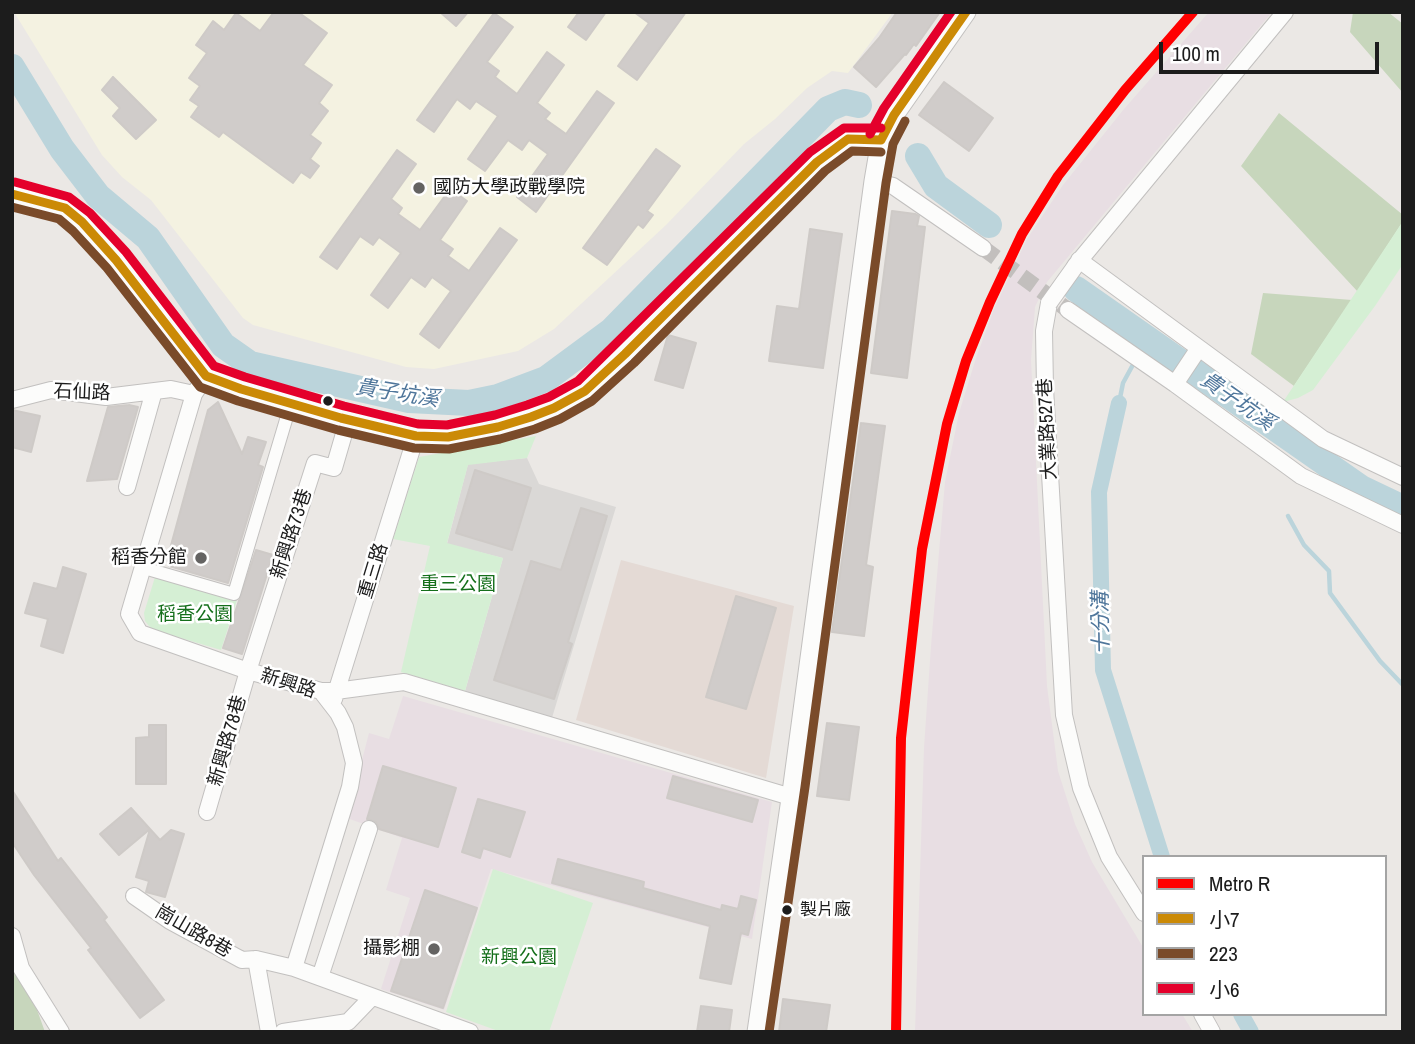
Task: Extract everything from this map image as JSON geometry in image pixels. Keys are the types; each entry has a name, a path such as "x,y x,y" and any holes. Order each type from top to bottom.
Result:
{"street":[{"path":"757,1032 881,140 894,115 966,12"},
{"name":"大業路527巷","path":"1142,910 1109,857 1081,789 1064,715 1044,331 1049,303 1077,264 1285,12"},
{"path":"12,194 65,208 82,222 116,260 206,376 348,420 416,436 448,437 498,427 554,408 584,391 625,354 817,162 848,139 881,140"},
{"path":"874,181 893,186 983,248"},
{"path":"1077,264 1199,348 1323,439 1403,477"},
{"path":"1068,310 1301,476 1403,525"},
{"path":"1175,384 1199,348"},
{"name":"新興路","path":"206,376 194,394 129,614 140,633 330,696 345,727 354,763 343,813 294,968"},
{"name":"石仙路","path":"12,400 51,390 106,397 171,389 194,394"},
{"path":"127,487 154,391"},
{"path":"144,568 234,594 290,403"},
{"name":"新興路73巷","path":"248,671 315,463 334,468 348,420"},
{"name":"重三路","path":"330,696 416,436"},
{"name":"新興路78巷","path":"207,812 248,671"},
{"path":"330,696 404,682 423,686 791,797"},
{"path":"320,977 369,828"},
{"name":"崗山路8巷","path":"134,895 170,921 242,960 256,959 294,968"},
{"path":"14,940 21,968 61,1032"},
{"path":"256,959 269,1032"},
{"path":"294,968 470,1032"},
{"path":"283,1032 348,1022 372,997"},
{"path":"1203,1016 1212,1032"}],"shaded area":[{"name":"國防大學政戰學院","path":"14,12 893,12 848,73 832,71 807,88 744,144 666,225 554,329 518,351 434,369 406,367 253,325 243,318 151,200 122,177 102,155"},
{"path":"1209,12 1272,12 1047,282 1035,307 1031,360 1047,686 1058,771 1075,824 1092,862 1142,946 1142,1016 1183,1016 1193,1032 915,1032 924,748 931,646 945,482 959,413 994,309 1027,239 1063,185 1124,109"},
{"path":"527,458 539,484 616,507 551,721 465,691 503,558 447,544 468,464"},
{"path":"621,560 794,606 766,778 576,720"},
{"path":"403,696 772,802 752,939 491,869 444,1010 381,989 410,898 386,890 402,838 347,818 369,733 389,739"}],"green space":[{"path":"1353,12 1388,12 1403,24 1403,93 1350,32"},
{"path":"1279,113 1403,215 1403,221 1358,292 1241,166"},
{"path":"1403,221 1403,264 1313,390 1283,402"},
{"path":"1263,293 1352,300 1294,386 1251,354"},
{"name":"重三公園","path":"536,436 527,458 468,465 447,543 503,558 465,691 401,672 430,546 393,539 419,457"},
{"name":"稻香公園","path":"155,577 237,600 221,650 154,630 149,626 144,613"},
{"name":"新興公園","path":"493,869 593,903 549,1032 501,1032 446,1012"},
{"path":"12,940 45,1032 12,1032"}],"building":[{"path":"274,12 298,12 327,33 303,65 332,85 319,103 328,111 310,135 321,143 310,159 319,166 310,178 301,172 293,183 223,132 219,137 191,117 199,106 190,100 200,86 189,78 207,53 196,45 213,21 224,30 236,13 260,31"},
{"path":"440,12 468,12 456,26"},
{"path":"579,12 606,12 586,40 568,27"},
{"path":"634,12 686,12 637,80 618,66 649,23"},
{"path":"897,12 940,12 916,46 914,44 876,87 854,67"},
{"path":"494,13 513,27 487,62 499,71 495,77 517,94 547,52 564,65 537,103 550,113 545,119 566,134 597,91 614,103 536,212 517,197 548,154 529,140 522,150 508,140 485,171 468,159 498,116 476,101 470,109 457,99 434,132 417,120"},
{"path":"113,77 156,120 136,139 113,116 120,108 102,90"},
{"path":"944,82 993,118 969,151 919,115"},
{"path":"656,149 680,166 647,211 653,215 643,228 638,224 607,265 583,248"},
{"path":"397,150 416,164 391,199 402,208 398,214 420,230 450,189 467,201 440,240 453,249 448,256 469,271 500,228 517,240 439,348 420,334 451,291 432,277 425,287 411,277 388,308 371,295 401,253 379,237 373,245 360,236 337,269 320,257"},
{"path":"892,211 915,214 919,216 917,226 925,227 907,378 871,373"},
{"path":"810,229 842,234 823,368 769,361 777,306 799,309"},
{"path":"668,335 696,343 683,388 655,380"},
{"path":"218,402 242,454 248,437 266,442 258,465 263,467 228,583 169,566 167,560 208,410"},
{"path":"108,407 138,407 117,479 87,481"},
{"path":"12,410 40,416 31,452 12,447"},
{"path":"861,423 885,426 866,565 873,567 864,636 832,632"},
{"path":"475,470 531,488 512,550 456,533"},
{"path":"581,508 607,516 568,642 572,644 554,699 494,680 531,561 561,570"},
{"path":"256,550 273,555 242,654 223,648"},
{"path":"63,567 86,574 63,653 41,646 48,619 25,613 34,583 57,589"},
{"path":"736,596 776,608 746,709 706,697"},
{"path":"827,723 859,727 849,800 817,796"},
{"path":"149,725 166,725 166,784 136,784 136,738 149,737"},
{"path":"383,766 456,788 438,847 379,829 376,822 367,819"},
{"path":"673,776 758,800 752,822 667,798"},
{"path":"12,790 58,861 61,858 107,917 104,920 164,1000 140,1018 12,842"},
{"path":"478,799 525,812 510,857 483,848 480,858 462,852"},
{"path":"131,808 150,829 119,855 100,834"},
{"path":"150,829 160,840 171,830 184,834 165,897 146,892 149,881 136,877"},
{"path":"558,859 644,882 643,888 721,910 722,905 738,909 741,896 756,900 748,935 741,933 731,984 700,978 710,926 552,883"},
{"name":"攝影棚","path":"425,890 477,908 443,1008 391,991"},
{"path":"783,999 830,1005 826,1032 779,1032"},
{"path":"701,1006 732,1010 729,1032 697,1032"}],"waterway":[{"name":"貴子坑溪","path":"12,67 62,149 98,196 148,238 223,345 250,364 409,400 469,403 498,397 546,379 611,331 828,109 845,102 859,105"},
{"name":"貴子坑溪","path":"918,156 936,186 989,225"},
{"name":"貴子坑溪","path":"1076,289 1361,488 1403,508"},
{"path":"1139,353 1146,338"},
{"name":"十分溝","path":"1119,403 1123,383 1135,361"},
{"name":"貴子坑溪","path":"406,400 407,407"},
{"name":"十分溝","path":"1119,403 1099,492 1103,670 1161,855"},
{"path":"1288,516 1304,545 1329,571 1330,593 1380,661 1403,685"},
{"name":"十分溝","path":"1242,1016 1251,1032"}],"tunnel":[{"path":"983,248 1068,310"}],"metro line":[{"name":"R","path":"896,1032 901,738 922,549 947,424 966,361 1022,234 1058,176 1125,90 1193,12"}],"transit line":[{"name":"小6","path":"870,134 884,108 951,12"},
{"name":"小7","path":"881,140 894,115 966,12"},
{"name":"223","path":"769,1032 805,787 886,183 893,144 905,121"},
{"name":"小6","path":"15,182 69,197 90,213 126,252 214,366 344,406 418,424 447,425 527,405 549,397 578,381 810,152 844,128 881,128"},
{"name":"小7","path":"12,194 65,208 82,222 116,260 206,376 341,418 416,436 448,437 531,417 585,391 817,162 848,139 881,140"},
{"name":"223","path":"12,207 59,219 73,231 107,268 200,387 338,430 414,448 449,449 535,429 592,401 634,363 825,171 852,151 881,152"}],"place":[{"name":"國防大學政戰學院","path":"419,188"},
{"name":"稻香分館","path":"201,558"},
{"name":"製片廠","path":"787,910"},
{"name":"攝影棚","path":"434,949"}]}
